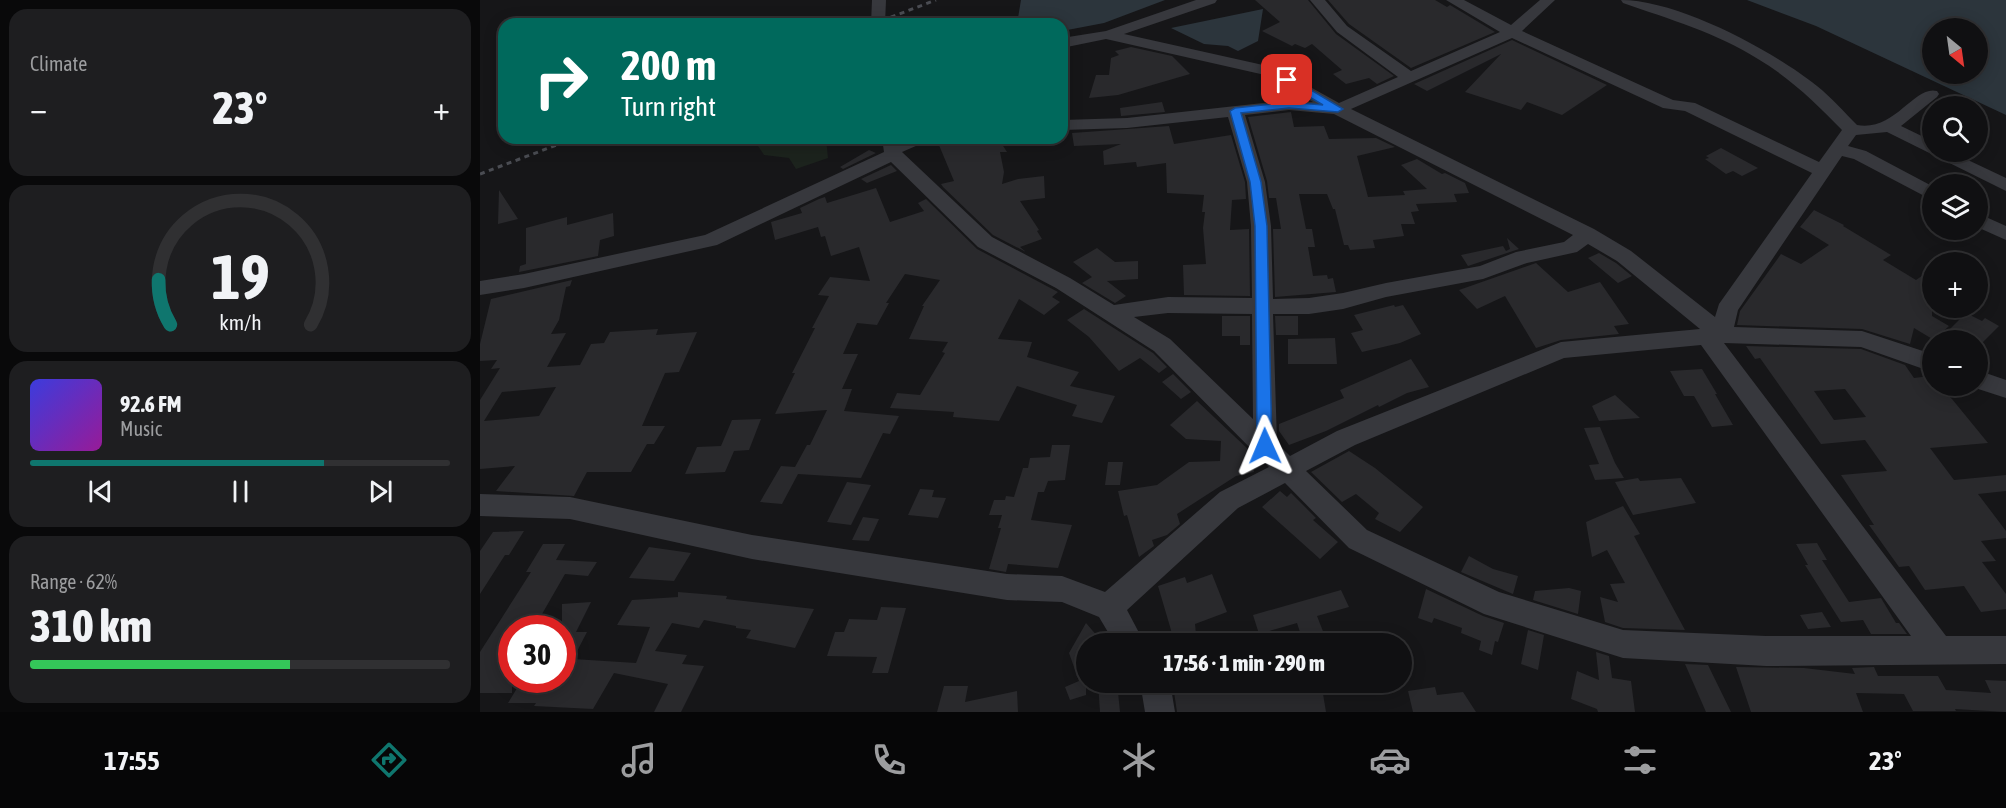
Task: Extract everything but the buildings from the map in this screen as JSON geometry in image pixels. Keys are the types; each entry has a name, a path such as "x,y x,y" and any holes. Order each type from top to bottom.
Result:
{"street":[{"path":"878,18 879,0"},
{"path":"1068,42 1107,35 1210,0"},
{"path":"1317,0 1342,29 1410,78"},
{"path":"1453,0 1512,32 1670,104 1689,107 1823,171"},
{"path":"1068,124 1126,123 1289,105 1338,109 1512,32 1548,0"},
{"path":"1628,0 1703,26 1763,55 1812,90 1851,129 1862,131 1889,127 1931,94"},
{"path":"1107,35 1270,71 1428,156 1587,234 1624,256 1714,335 1939,650"},
{"path":"1235,111 1256,182 1261,226 1265,446"},
{"path":"1889,127 1922,143"},
{"path":"1714,335 1727,309 1851,129"},
{"path":"480,288 525,281 710,240 892,147 985,242 1064,283 1162,345 1358,539 1494,604 1623,644 1766,651 2006,650"},
{"path":"1837,149 1860,155 1922,189"},
{"path":"1959,162 2006,185"},
{"path":"1988,225 2006,234"},
{"path":"1110,313 1168,305 1238,305 1263,308 1309,306 1343,301 1386,290 1483,272 1523,257 1570,247 1587,234"},
{"path":"1109,607 1229,500 1346,438 1561,350 1714,335 1862,339 1922,360"},
{"path":"1988,383 2006,389"},
{"path":"480,505 570,508 764,549 1007,587 1062,589 1109,607 1124,633"},
{"path":"1157,693 1160,712"}],"shaded area":[{"path":"1021,0 1165,0 1104,23 1068,30 1068,18 1018,18"},
{"path":"1747,0 2006,0 2006,115 1988,107 1988,96 1965,96 1940,84 1988,84 1988,18 1922,18 1922,76 1816,26"},
{"path":"1263,9 1258,41 1238,51 1228,46 1204,44 1171,28"},
{"path":"763,144 827,144 828,158 796,169 789,158 764,155 758,146"}],"railway":[{"path":"889,18 936,0"},
{"path":"480,174 559,144"}],"route":[{"path":"1265,446 1261,226 1256,182 1235,111 1289,105 1338,109 1287,80"}]}
